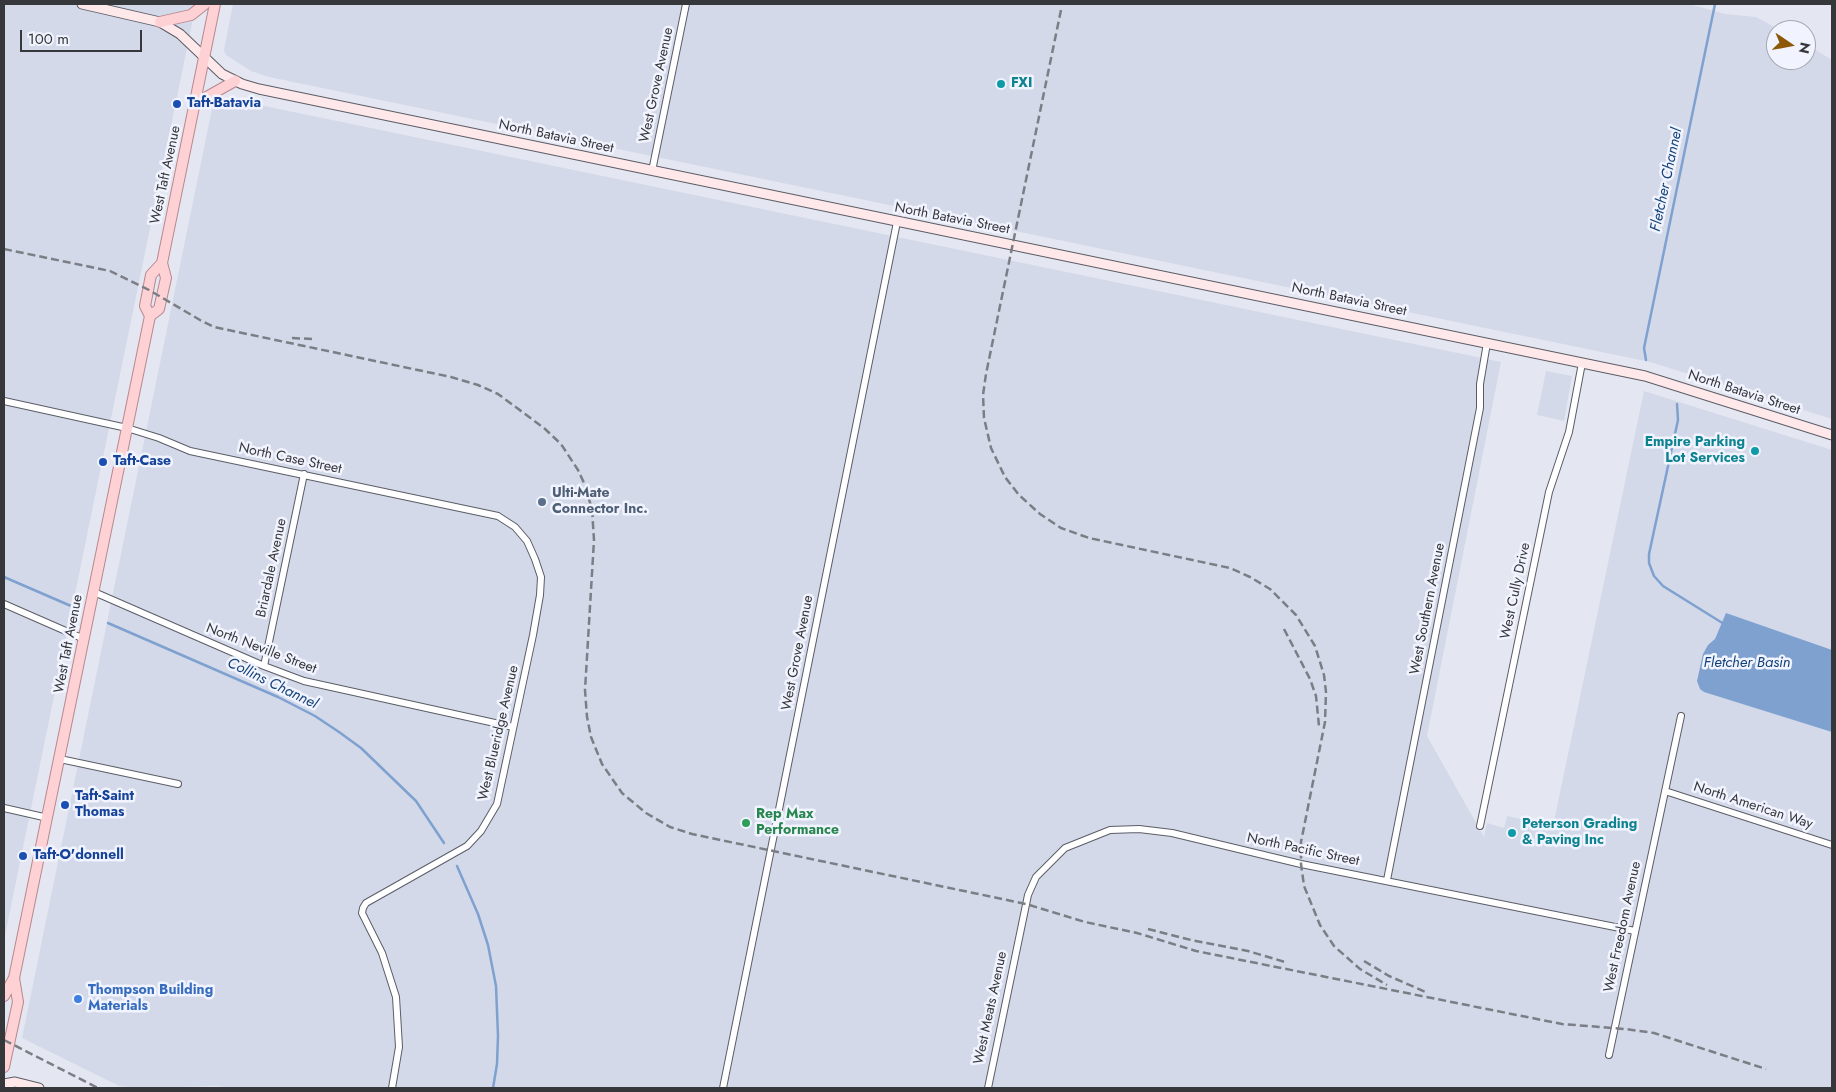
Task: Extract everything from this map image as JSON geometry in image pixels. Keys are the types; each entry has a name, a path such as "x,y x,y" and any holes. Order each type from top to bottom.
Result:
{"main road":[{"name":"North Batavia Street","path":"82,4 160,22 180,34 222,74 248,86 1582,363 1654,379 1832,435"},
{"path":"160,22 191,15 205,4"},
{"name":"West Taft Avenue","path":"150,316 159,309 166,278 162,263 215,4"},
{"path":"194,104 235,81"},
{"name":"West Taft Avenue","path":"4,996 14,978 48,818 150,316 145,306 152,275 162,263"},
{"name":"West Taft Avenue","path":"4,1067 18,1002 14,978"},
{"path":"4,1084 15,1082 39,1088"}],"street":[{"name":"West Grove Avenue","path":"652,171 686,4"},
{"name":"West Grove Avenue","path":"723,1088 897,222"},
{"name":"West Southern Avenue","path":"1387,880 1480,408 1480,384 1487,343"},
{"name":"West Cully Drive","path":"1480,826 1549,492 1569,432 1582,363"},
{"name":"North Case Street","path":"4,401 127,428 159,438 190,451 498,516 515,527 527,541 540,577"},
{"name":"Briardale Avenue","path":"264,666 304,474"},
{"name":"West Blueridge Avenue","path":"392,1088 399,1047 396,998 382,953 362,912 363,908 366,903 467,846 481,831 497,804 535,627 540,595 540,577"},
{"name":"North Neville Street","path":"94,592 264,666 304,681 513,727"},
{"path":"4,604 84,640"},
{"name":"West Freedom Avenue","path":"1609,1055 1681,716"},
{"path":"60,759 178,784"},
{"name":"North American Way","path":"1665,791 1832,844"},
{"path":"4,808 48,818"},
{"name":"North Pacific Street","path":"1020,932 1028,895 1036,877 1066,848 1110,830 1140,829 1172,833 1301,864 1635,931"},
{"name":"West Meats Avenue","path":"988,1088 1020,932"}],"shaded area":[{"path":"4,4 196,4 4,940"},
{"path":"233,4 1689,4 1725,14 1756,17 1766,22 1766,70 1816,70 1816,50 1832,60 1832,419 1650,362 269,77 251,71 226,55 224,50"},
{"path":"221,97 1501,362 1427,736 1484,837 1487,823 1504,828 1507,816 1553,826 1644,391 1832,450 1832,1088 237,1088 216,1086 144,1088 119,1086 22,1038 213,104"},
{"path":"1546,371 1572,376 1564,421 1537,415"}],"water":[{"name":"Fletcher Basin","path":"1726,613 1832,650 1832,732 1704,692 1700,689 1697,681 1703,654 1708,645 1715,639"}],"waterway":[{"name":"Fletcher Channel","path":"1646,360 1644,348 1715,4"},
{"name":"Fletcher Channel","path":"1677,404 1678,420 1649,554 1649,563 1654,576 1663,586 1724,624"},
{"name":"Collins Channel","path":"4,577 71,606"},
{"name":"Collins Channel","path":"108,623 278,697 315,716 361,748 416,801 444,843"},
{"name":"Collins Channel","path":"457,866 478,914 488,945 496,986 498,1036 497,1064 493,1088"}],"railway":[{"path":"1061,10 986,374 983,395 984,418 991,448 1005,477 1019,495 1040,514 1061,528 1089,538 1230,568 1270,589 1296,615 1315,646 1324,675 1326,692 1325,722 1301,842 1304,886 1320,925 1334,946 1360,969 1387,985"},
{"path":"4,249 110,271 149,290 214,327 451,377 478,385 498,394 544,428 561,444 578,470 592,509 594,540 585,690 591,737 602,764 622,793 646,813 670,827 692,834 1026,904 1085,922 1137,933 1196,951 1562,1024 1654,1033 1766,1069"},
{"path":"292,338 312,339"},
{"path":"1284,629 1310,679 1316,696 1319,726"},
{"path":"1148,929 1191,940 1248,951 1285,962"},
{"path":"1364,961 1389,976 1428,993"},
{"path":"4,1040 98,1088"}],"place":[{"name":"FXI","path":"1001,84"},
{"name":"Taft-Batavia","path":"177,104"},
{"name":"Empire Parking Lot Services","path":"1755,451"},
{"name":"Taft-Case","path":"103,462"},
{"name":"Ulti-Mate Connector Inc.","path":"542,502"},
{"name":"Taft-Saint Thomas","path":"65,805"},
{"name":"Rep Max Performance","path":"746,823"},
{"name":"Peterson Grading & Paving Inc","path":"1512,833"},
{"name":"Taft-O'donnell","path":"23,856"},
{"name":"Thompson Building Materials","path":"78,999"}]}
